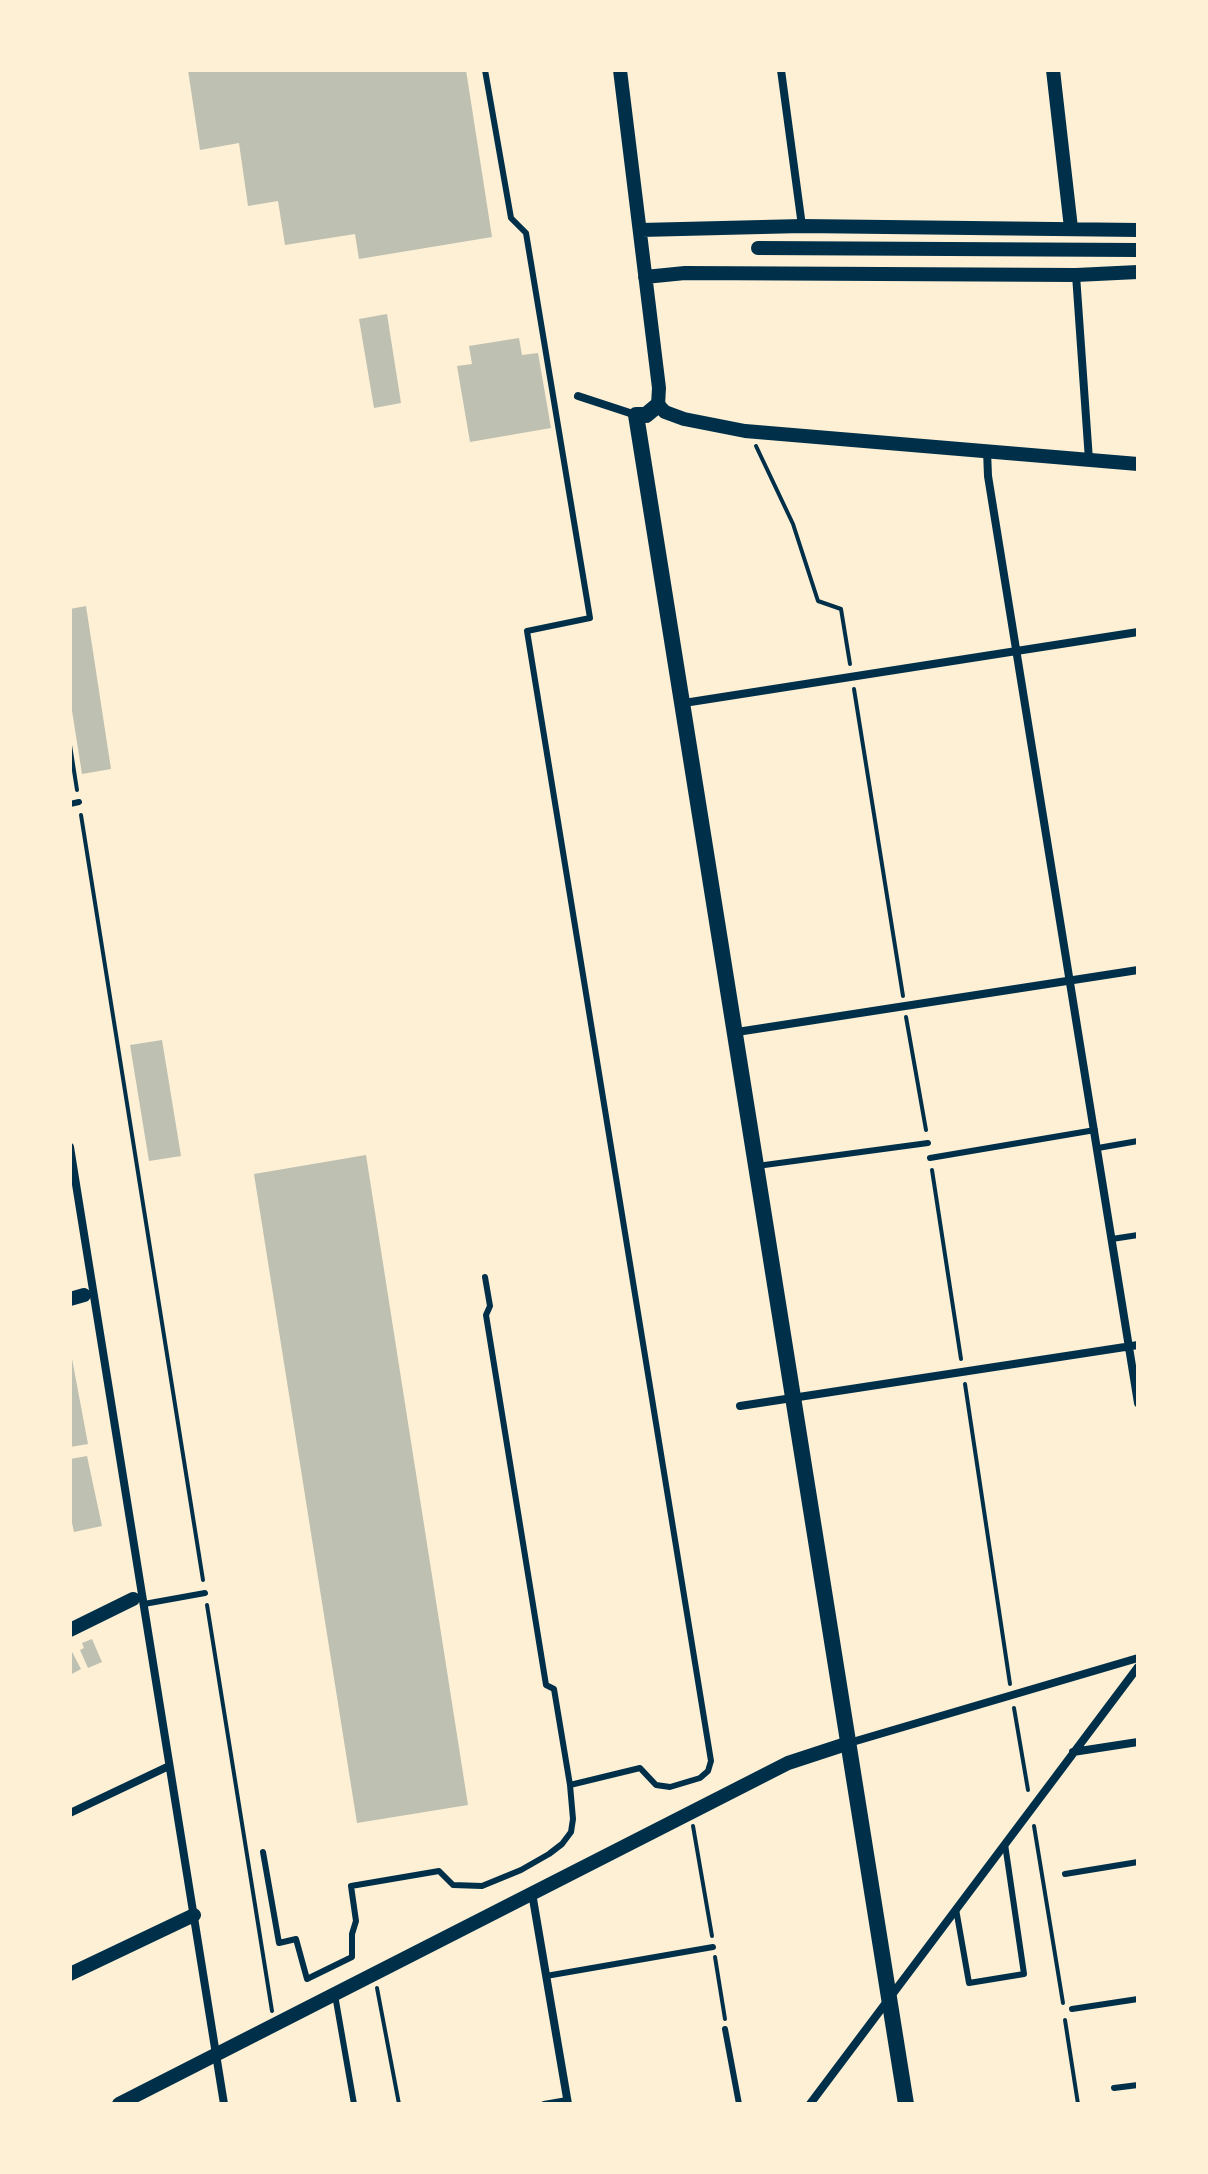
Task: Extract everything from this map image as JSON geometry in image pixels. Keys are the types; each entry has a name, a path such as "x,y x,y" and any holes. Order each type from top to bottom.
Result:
{"main road":[{"path":"658,405 646,415 636,415 906,2104"}],"street":[{"path":"620,70 659,388 658,405 665,412 684,419 745,431 1138,464"},
{"path":"781,70 802,226"},
{"path":"1053,70 1071,228"},
{"path":"641,230 802,226 1138,230"},
{"path":"758,248 1138,250"},
{"path":"645,277 700,272 1076,275 1138,272"},
{"path":"1076,275 1089,460"},
{"path":"578,396 636,415"},
{"path":"987,451 1112,1239 1134,1346 1138,1403"},
{"path":"684,703 1138,632"},
{"path":"737,1032 1138,970"},
{"path":"70,1147 83,1295 140,1599 224,2104"},
{"path":"740,1406 1134,1346"},
{"path":"70,1630 140,1599"},
{"path":"119,2104 788,1763 1138,1658"},
{"path":"810,2104 1138,1667"},
{"path":"1073,1752 1138,1742"},
{"path":"70,1813 169,1766"},
{"path":"532,1893 567,2102"},
{"path":"70,1974 194,1915"}],"lane":[{"path":"485,70 511,218 526,233 590,618 527,631 711,1761 708,1771 700,1778 670,1787 656,1785 640,1768 570,1785"},
{"path":"70,804 79,802"},
{"path":"930,1158 1095,1130"},
{"path":"1098,1148 1138,1141"},
{"path":"757,1166 928,1143"},
{"path":"1112,1239 1138,1235"},
{"path":"263,1852 279,1943 296,1939 307,1979 352,1957 352,1934 356,1921 351,1886 439,1871 453,1885 482,1886 549,1854 571,1832 570,1785 554,1689 546,1685 486,1315 490,1306 485,1277"},
{"path":"140,1599 205,1593"},
{"path":"956,1909 969,1983 1024,1974 1005,1844"},
{"path":"1065,1874 1138,1862"},
{"path":"546,1976 713,1947"},
{"path":"335,1995 354,2104"},
{"path":"1072,2009 1138,1999"},
{"path":"725,2029 739,2104"},
{"path":"1114,2088 1138,2085"},
{"path":"544,2104 567,2102"}],"path":[{"path":"755,444 793,524 818,601 841,609 928,1143"},
{"path":"70,745 274,2026"},
{"path":"930,1158 1078,2104"},
{"path":"691,1812 725,2029"},
{"path":"374,1974 399,2104"}],"building":[{"path":"188,70 466,70 492,237 359,259 355,234 285,245 278,201 248,206 239,143 200,150"},
{"path":"387,314 401,403 374,408 359,319"},
{"path":"519,338 522,355 538,353 551,428 470,442 457,366 472,364 469,346"},
{"path":"86,606 111,769 82,774 70,698 70,609"},
{"path":"162,1040 181,1156 149,1161 130,1045"},
{"path":"366,1155 468,1805 357,1823 254,1174"},
{"path":"70,1348 88,1444 70,1447"},
{"path":"87,1456 102,1526 74,1532 70,1514 70,1459"},
{"path":"92,1639 102,1662 88,1668 80,1650 84,1648 82,1643"},
{"path":"70,1648 81,1669 70,1675"}]}
